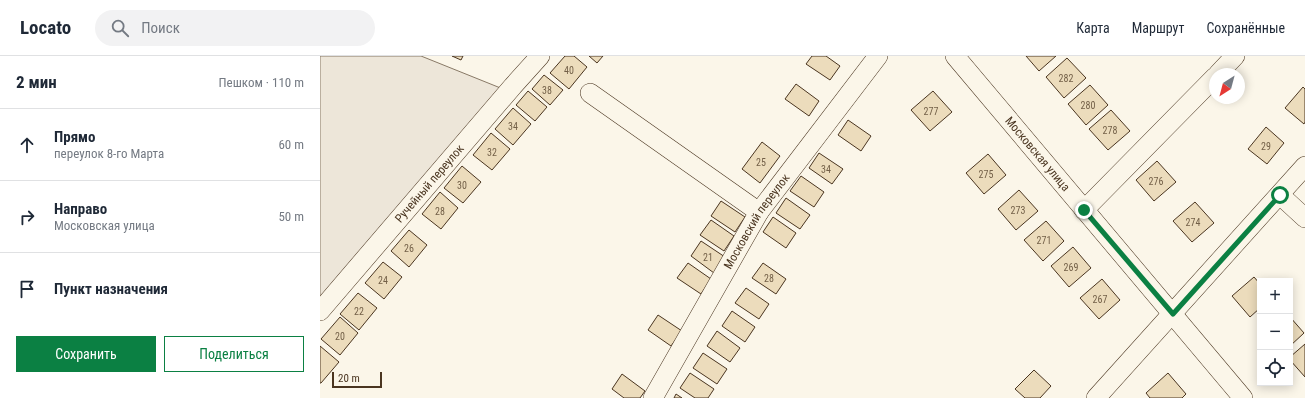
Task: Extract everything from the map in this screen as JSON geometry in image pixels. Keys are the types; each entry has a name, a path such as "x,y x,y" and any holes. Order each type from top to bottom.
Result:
{"street":[{"name":"Ручейный переулок","path":"320,311 540,56"},
{"name":"Московский переулок","path":"653,398 759,212 878,56"},
{"name":"Московская улица","path":"955,56 1244,398"},
{"path":"1224,68 1236,56"},
{"path":"1084,210 1209,83"},
{"path":"590,93 759,212"},
{"path":"1096,398 1305,166"},
{"path":"1280,195 1305,218"}],"shaded area":[{"path":"320,56 421,56 503,89 320,302"}],"building":[{"path":"452,56 463,56 461,60"},
{"path":"565,56 574,56 587,67 569,89 550,73"},
{"path":"589,56 603,56 597,63"},
{"path":"812,56 826,56 840,66 830,80 806,64"},
{"path":"1026,56 1056,56 1039,71"},
{"path":"1067,58 1086,78 1064,98 1046,77"},
{"path":"544,75 563,90 550,105 532,89"},
{"path":"796,84 819,101 809,116 785,99"},
{"path":"1090,85 1108,105 1086,125 1068,104"},
{"path":"1303,87 1305,89 1304,124 1285,108"},
{"path":"528,91 547,107 535,121 516,105"},
{"path":"933,91 952,112 930,131 911,110"},
{"path":"513,108 531,124 513,145 495,129"},
{"path":"1111,110 1130,131 1108,150 1089,129"},
{"path":"848,120 871,136 861,151 838,135"},
{"path":"1266,127 1284,143 1267,164 1248,149"},
{"path":"491,133 510,149 492,170 473,155"},
{"path":"762,142 780,156 760,183 742,169"},
{"path":"819,153 843,169 832,184 809,168"},
{"path":"988,154 1006,175 984,194 966,173"},
{"path":"1157,161 1176,182 1154,201 1136,180"},
{"path":"462,166 481,182 463,203 444,188"},
{"path":"801,176 824,192 814,207 790,191"},
{"path":"1019,190 1038,211 1016,230 998,209"},
{"path":"440,192 458,208 441,229 422,214"},
{"path":"786,198 810,215 800,229 776,213"},
{"path":"721,201 745,217 735,232 711,216"},
{"path":"1195,202 1214,223 1192,242 1173,221"},
{"path":"773,217 796,233 786,248 763,232"},
{"path":"711,220 734,236 724,251 700,235"},
{"path":"1046,221 1064,241 1043,261 1024,240"},
{"path":"409,230 427,245 409,267 391,251"},
{"path":"701,241 725,257 714,273 691,256"},
{"path":"1073,247 1091,268 1069,287 1051,266"},
{"path":"383,262 402,277 384,299 365,283"},
{"path":"688,263 711,279 701,294 677,278"},
{"path":"763,263 786,279 776,294 752,278"},
{"path":"1254,277 1257,280 1257,311 1250,317 1232,296"},
{"path":"1102,279 1120,300 1099,319 1080,298"},
{"path":"746,288 769,304 759,319 735,303"},
{"path":"358,293 377,308 359,330 340,314"},
{"path":"732,311 755,327 745,342 722,326"},
{"path":"658,315 682,331 671,346 648,330"},
{"path":"340,317 358,333 340,355 321,339"},
{"path":"1293,320 1304,333 1293,343"},
{"path":"717,331 740,348 730,362 707,346"},
{"path":"1305,344 1305,377 1293,363 1293,354"},
{"path":"320,346 339,362 321,383 320,383"},
{"path":"703,353 727,369 717,384 693,368"},
{"path":"1034,370 1051,386 1040,398 1025,398 1015,389"},
{"path":"690,373 714,389 708,398 695,398 680,388"},
{"path":"1168,373 1186,394 1182,398 1150,398 1146,393"},
{"path":"622,374 645,391 640,398 624,398 612,389"},
{"path":"676,394 682,398 674,398"}],"route":[{"path":"1084,210 1173,314 1280,195"}]}
